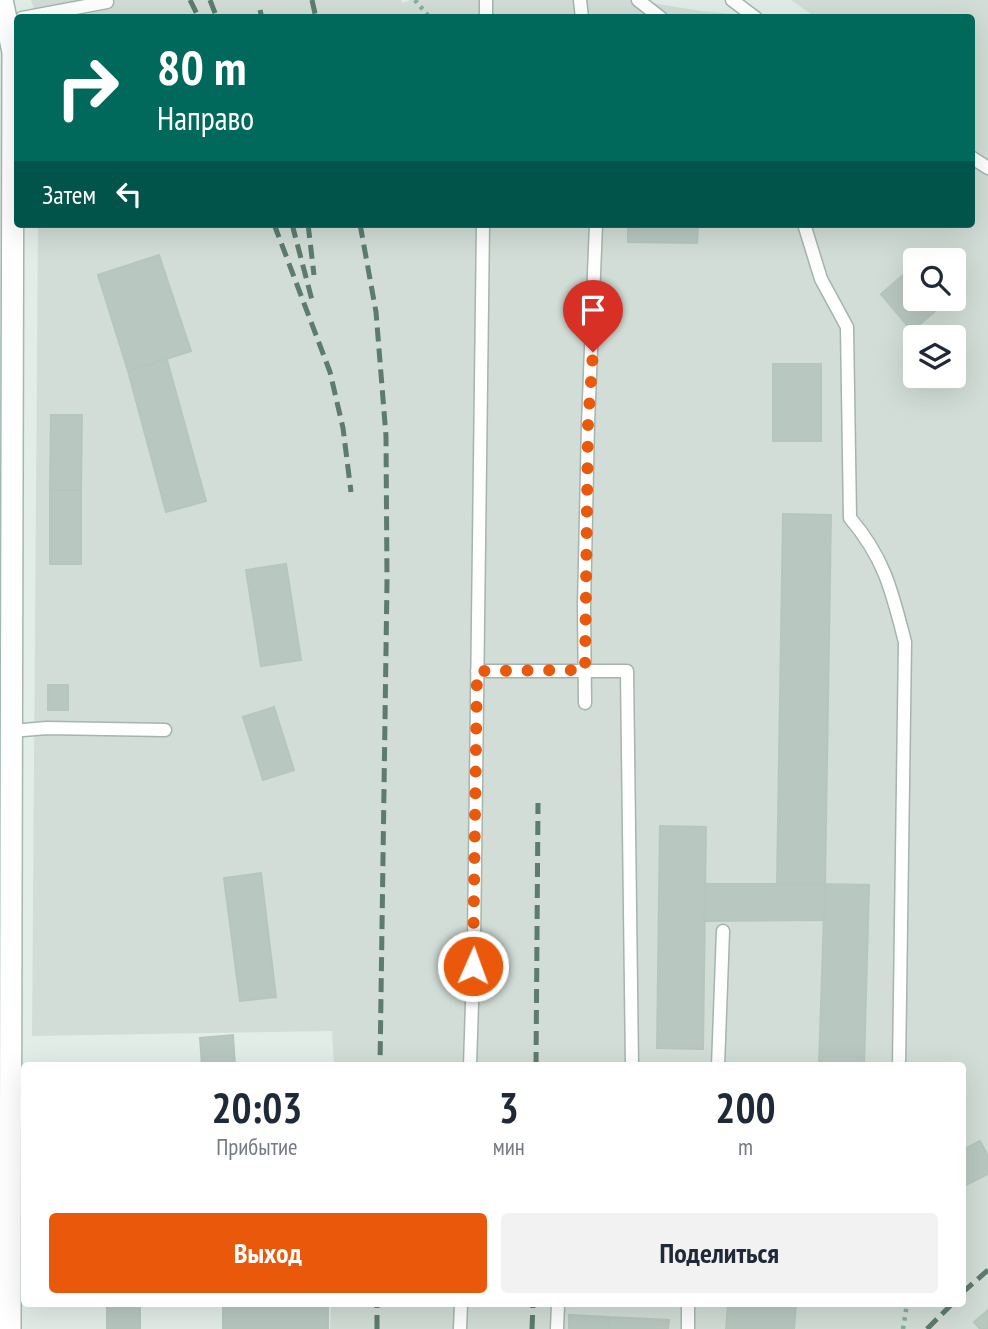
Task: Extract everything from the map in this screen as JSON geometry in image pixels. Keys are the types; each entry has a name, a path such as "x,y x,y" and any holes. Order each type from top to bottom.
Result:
{"main road":[{"path":"10,1329 17,1254 5,1149 6,759 11,731 6,697 6,54 12,14"}],"lane":[{"path":"638,0 656,14"},
{"path":"732,0 751,14"},
{"path":"12,14 107,2"},
{"path":"470,1062 483,228"},
{"path":"586,703 588,424 596,228"},
{"path":"805,228 821,279 846,327 849,518 868,539 889,582 905,642 899,1062"},
{"path":"477,671 627,670 632,1062"},
{"path":"11,731 47,728 165,730"},
{"path":"718,1062 723,931"},
{"path":"460,1329 461,1307"},
{"path":"557,1329 558,1307"},
{"path":"688,1307 688,1329"}],"path":[{"path":"415,0 427,14"},
{"path":"903,1329 907,1307"}],"shaded area":[{"path":"31,0 401,0 403,3 410,0 635,0 733,14 36,14"},
{"path":"791,0 988,0 988,1329 330,1329 331,1307 966,1307 966,1062 334,1062 332,1031 32,1036 38,228 975,228 975,14 811,14"}],"building":[{"path":"628,228 698,228 697,243 628,242"},
{"path":"159,255 191,351 128,371 98,275"},
{"path":"903,275 903,311 935,311 919,325 907,325 881,294"},
{"path":"167,360 206,501 166,512 128,371"},
{"path":"773,364 821,364 821,441 773,441"},
{"path":"51,415 82,415 81,490 50,490"},
{"path":"50,490 81,490 81,564 50,564"},
{"path":"783,514 831,515 825,884 777,883"},
{"path":"286,564 301,660 261,666 246,570"},
{"path":"48,685 68,685 68,710 48,710"},
{"path":"274,707 294,770 263,780 243,717"},
{"path":"660,826 706,827 703,1049 657,1048"},
{"path":"261,873 276,997 240,1001 224,878"},
{"path":"705,884 825,884 824,920 704,921"},
{"path":"825,884 869,885 864,1062 819,1062"},
{"path":"233,1035 235,1062 202,1062 200,1038"},
{"path":"980,1141 988,1156 988,1174 966,1185 966,1148"},
{"path":"107,1307 140,1307 140,1329 107,1329"},
{"path":"223,1307 328,1307 328,1329 223,1329"},
{"path":"728,1307 796,1307 794,1329 726,1329"},
{"path":"988,1310 988,1329 980,1329 974,1322"},
{"path":"569,1315 609,1317 608,1329 569,1329"},
{"path":"609,1317 669,1320 668,1329 608,1329"}],"railway":[{"path":"190,0 197,14"},
{"path":"210,0 215,14"},
{"path":"312,0 315,14"},
{"path":"260,10 261,14"},
{"path":"276,228 330,372 343,428 351,492"},
{"path":"293,228 313,304"},
{"path":"308,228 314,275"},
{"path":"361,228 376,312 386,436 387,581 380,1062"},
{"path":"536,1062 538,803"},
{"path":"966,1289 988,1270"},
{"path":"377,1307 377,1329"},
{"path":"532,1329 533,1307"},
{"path":"927,1329 949,1307"}],"route":[{"path":"473,966 477,671 585,670 588,424 593,352"}]}
